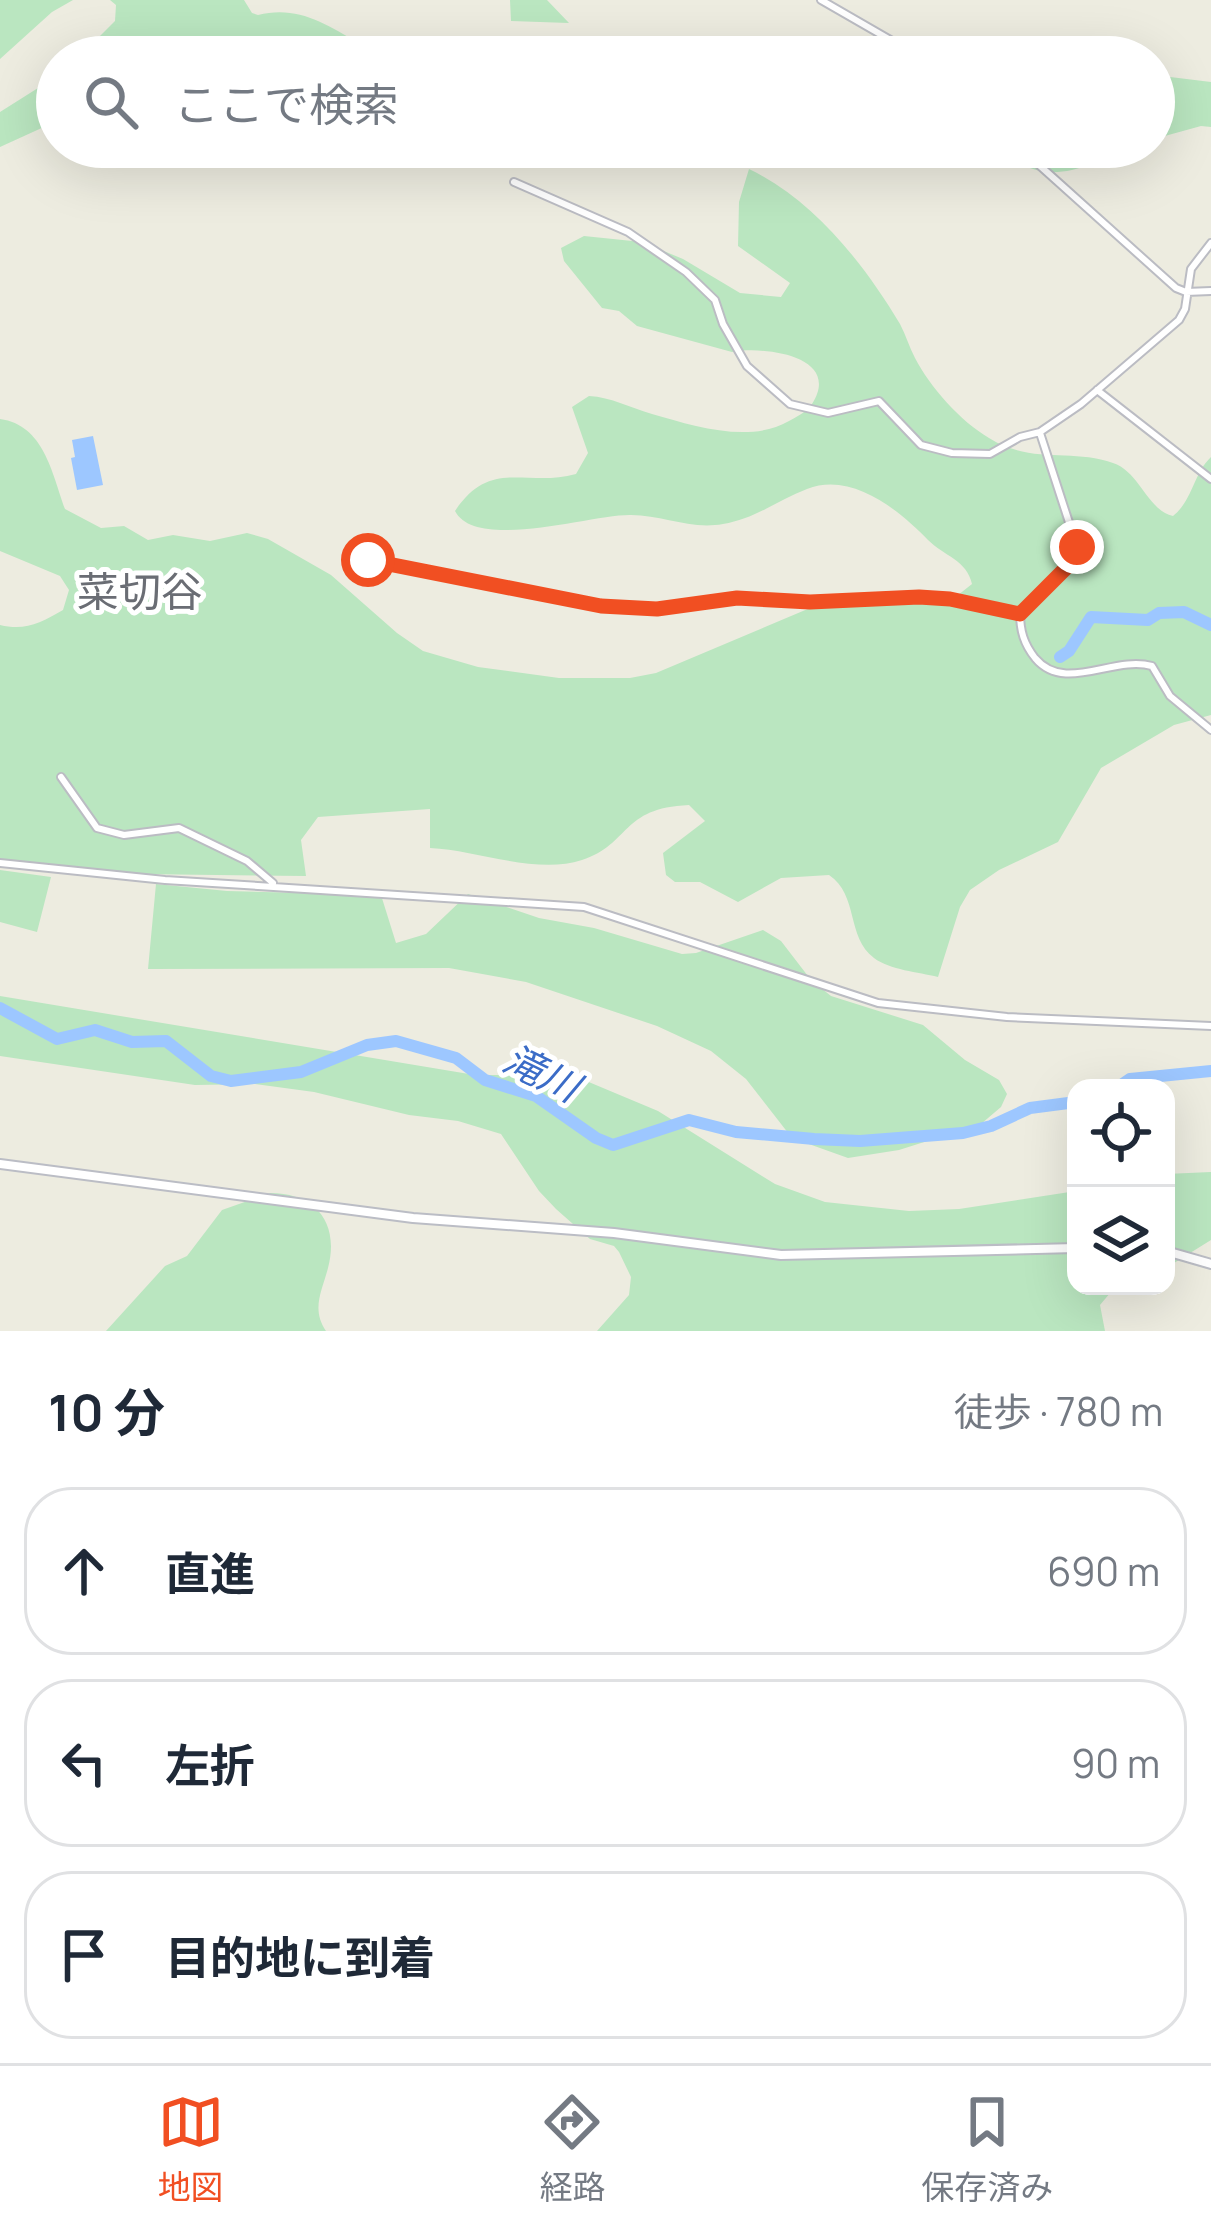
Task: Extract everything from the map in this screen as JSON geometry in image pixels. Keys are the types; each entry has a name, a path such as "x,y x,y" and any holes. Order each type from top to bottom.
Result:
{"street":[{"path":"821,0 884,36"},
{"path":"1042,168 1161,276 1186,292 1211,291"},
{"path":"514,182 628,232 686,272 715,300 723,325 747,366 790,404 828,413 878,401 921,445 952,453 990,454 1040,432 1097,391 1179,320 1191,269 1211,243"},
{"path":"1097,391 1211,479"},
{"path":"1020,614 1070,564 1077,547 1040,432"},
{"path":"368,560 619,608 657,609 737,598 810,602 919,597 1020,614"},
{"path":"1020,614 1024,640 1048,671 1061,675 1136,662 1152,666 1170,696 1211,730"},
{"path":"61,776 97,828 124,835 179,828 247,861 275,885"},
{"path":"0,863 165,880 584,907 878,1003 1041,1019 1211,1026"},
{"path":"0,1164 413,1218 614,1233 781,1255 1067,1248"},
{"path":"1175,1253 1211,1264"}],"green space":[{"path":"0,0 73,0 52,12 0,59"},
{"path":"110,0 244,0 252,13 298,14 346,36 100,36 115,21 116,5"},
{"path":"510,0 547,0 569,23 511,21"},
{"path":"1175,78 1211,82 1211,127 1175,133"},
{"path":"36,89 36,131 0,147 0,112"},
{"path":"1030,168 1081,168 1048,172"},
{"path":"749,169 795,198 854,257 886,301 929,380 957,413 989,438 1021,451 1113,463 1130,474 1156,506 1173,516 1211,457 1211,715 1174,725 1101,768 1058,842 999,870 970,890 938,977 874,958 859,939 845,893 829,875 781,878 738,902 700,882 675,882 666,875 663,853 705,821 689,805 650,813 598,853 564,864 430,848 430,809 318,817 301,840 306,876 137,874 0,860 0,625 25,626 47,619 63,610 69,590 60,576 0,551 0,419 15,423 36,441 65,509 101,528 124,526 148,540 173,535 210,541 247,533 268,539 331,575 423,651 478,667 559,678 630,678 656,673 829,600 874,593 953,599 972,584 960,564 904,517 874,497 841,485 807,489 746,518 711,525 631,515 537,528 486,529 467,523 455,511 468,494 496,479 576,474 588,453 572,407 589,396 686,423 739,432 773,428 810,407 819,387 817,374 808,364 779,353 732,352 637,326 619,311 602,308 564,261 561,248 584,236 642,242 683,259 740,293 781,297 790,283 738,246 739,202"},
{"path":"0,870 51,877 37,932 0,922"},
{"path":"156,884 381,895 396,943 426,934 468,894 539,918 594,928 682,954 763,930 781,941 811,980 831,996 923,1025 965,1060 999,1080 1007,1094 1001,1107 981,1124 899,1150 848,1158 792,1138 746,1079 711,1051 657,1026 526,982 449,968 148,969"},
{"path":"0,996 475,1075 572,1075 658,1111 775,1184 825,1202 909,1211 959,1209 1067,1192 1067,1295 1108,1295 1100,1305 1105,1331 597,1331 629,1295 631,1277 619,1252 590,1239 556,1209 501,1134 314,1092 255,1084 195,1085 0,1056"},
{"path":"1211,1172 1211,1240 1175,1262 1175,1187 1175,1174"},
{"path":"270,1193 300,1198 327,1224 331,1252 318,1307 326,1331 106,1331 165,1266 187,1256 222,1210"}],"water":[{"path":"93,436 103,485 77,490 72,440"}],"waterway":[{"path":"1060,657 1091,617 1148,620 1159,613 1184,612 1211,625"},
{"name":"滝川","path":"0,1008 57,1039 95,1030 132,1042 166,1041 211,1076 231,1081 301,1072 367,1045 396,1041 456,1058 485,1080 536,1096 613,1145 689,1120 736,1132 814,1139 860,1141 963,1133 1030,1108 1067,1103"},
{"name":"滝川","path":"1130,1079 1211,1071"}],"district":[{"name":"菜切谷","path":"140,591"}],"route":[{"path":"368,560 545,596 637,609 737,598 810,602 919,597 1020,614 1070,564 1077,547"}]}
